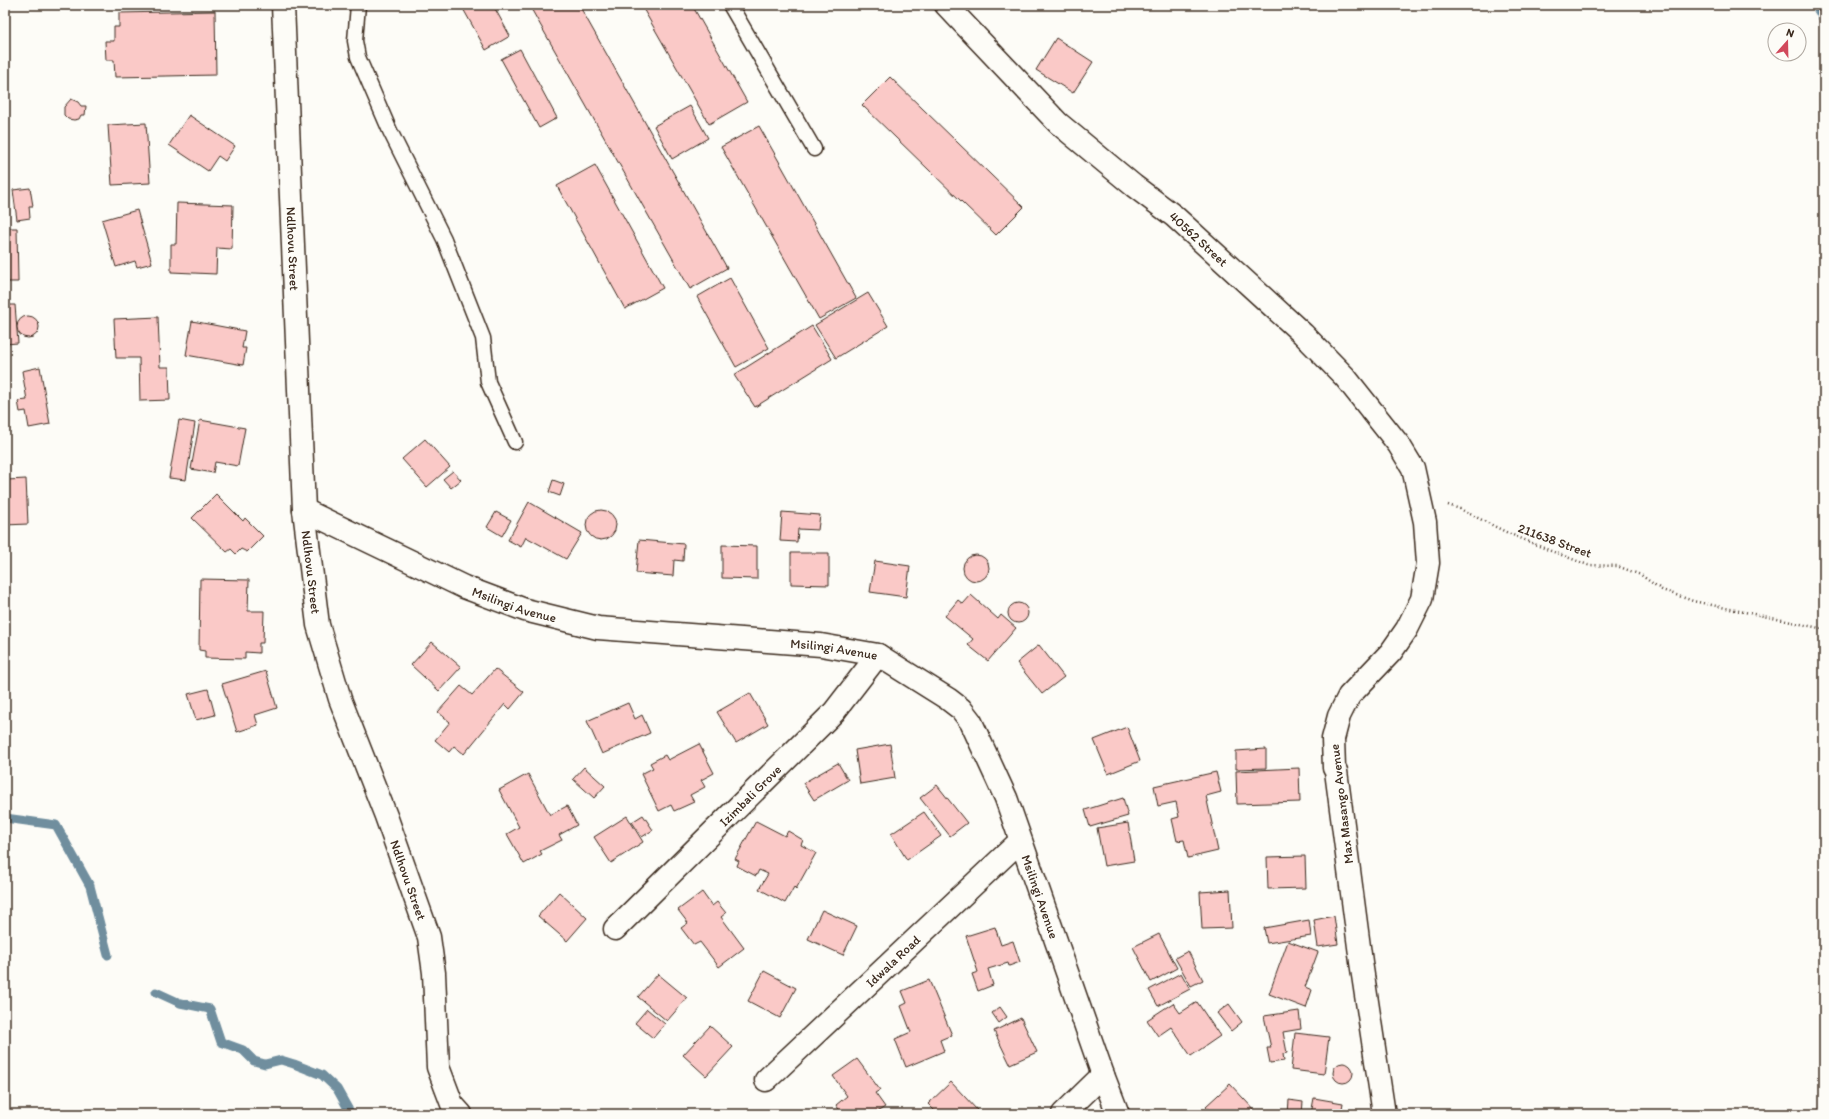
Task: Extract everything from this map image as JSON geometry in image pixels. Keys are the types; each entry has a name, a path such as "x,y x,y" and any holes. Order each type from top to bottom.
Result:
{"street":[{"name":"Ndlhovu Street","path":"283,5 304,510 318,625 340,699 386,816 429,937 434,973 438,1067 452,1104 461,1114"},
{"name":"40562 Street","path":"946,5 1058,123 1134,186 1174,216 1303,334 1334,366 1399,446 1413,468 1420,497"},
{"name":"Max Masango Avenue","path":"1384,1114 1361,962 1336,771 1334,768 1333,739 1338,716 1349,696 1391,652 1407,630 1422,599 1428,563 1425,522 1420,497"},
{"name":"Msilingi Avenue","path":"304,510 464,587 525,610 598,628 821,645 878,655 948,699 961,709 972,722 1006,798 1118,1114"},
{"name":"Izimbali Grove","path":"614,929 834,712 878,655"},
{"name":"Idwala Road","path":"766,1080 1020,841"},
{"path":"1063,1114 1103,1075"}],"lane":[{"path":"358,5 355,41 358,57 390,131 448,247 483,338 488,382 515,442"},
{"path":"730,5 814,149"}],"path":[{"name":"211638 Street","path":"1420,497 1460,508 1508,533 1588,565 1617,566 1641,575 1662,590 1693,601 1824,629"}],"building":[{"path":"461,5 493,5 510,36 486,50"},
{"path":"529,5 579,5 727,268 690,289"},
{"path":"641,5 692,5 747,102 709,124"},
{"path":"215,11 216,75 115,77 114,60 106,60 105,41 114,41 114,27 119,27 119,13"},
{"path":"1056,38 1093,62 1073,93 1036,70"},
{"path":"520,49 557,118 539,128 501,59"},
{"path":"890,77 1024,207 996,235 862,105"},
{"path":"71,99 78,102 81,106 86,106 85,115 81,115 79,119 68,119 64,115 64,107"},
{"path":"690,106 708,138 672,159 654,126"},
{"path":"189,115 235,146 225,161 218,156 208,171 169,145"},
{"path":"146,123 150,183 112,185 108,125"},
{"path":"759,126 856,298 819,319 721,147"},
{"path":"595,165 663,288 625,309 557,186"},
{"path":"30,188 33,206 29,206 30,218 17,220 13,190"},
{"path":"177,203 233,205 232,249 217,248 216,274 171,272 171,244 176,244"},
{"path":"137,210 152,263 137,267 135,261 116,267 102,220"},
{"path":"5,228 17,228 18,282 5,282"},
{"path":"730,278 769,348 736,367 697,297"},
{"path":"868,293 888,326 836,358 815,325"},
{"path":"5,305 15,305 18,343 5,344"},
{"path":"28,316 36,319 39,327 36,335 28,338 20,335 17,327 20,319"},
{"path":"158,317 160,367 169,367 170,400 140,401 139,358 116,358 114,319"},
{"path":"192,321 245,331 242,348 246,348 243,365 186,355"},
{"path":"812,326 832,359 755,407 734,375"},
{"path":"40,367 50,424 29,428 26,411 20,412 18,401 27,400 22,371"},
{"path":"179,420 195,423 186,480 169,478"},
{"path":"200,420 245,428 238,466 215,462 213,473 191,469"},
{"path":"425,439 450,467 427,487 402,459"},
{"path":"453,471 461,480 451,488 443,479"},
{"path":"26,479 28,524 5,525 7,480"},
{"path":"553,480 564,484 560,496 549,492"},
{"path":"216,494 243,521 245,518 263,536 247,552 241,549 236,554 231,549 227,552 192,518"},
{"path":"529,502 582,533 566,559 526,537 521,547 508,540"},
{"path":"601,510 611,515 616,525 611,535 601,540 591,535 586,525 591,515"},
{"path":"496,512 511,520 502,536 487,527"},
{"path":"782,512 820,515 818,530 798,529 797,542 780,541"},
{"path":"639,540 684,544 683,561 674,560 673,576 636,573"},
{"path":"722,545 757,546 757,579 722,578"},
{"path":"791,553 829,553 829,585 791,584"},
{"path":"976,555 985,559 989,568 985,577 976,581 967,577 963,568 967,559"},
{"path":"875,561 910,566 906,597 870,592"},
{"path":"200,579 249,580 248,611 264,611 263,643 259,643 259,653 245,652 245,659 205,658 205,651 199,650"},
{"path":"971,595 998,619 1001,615 1016,628 988,661 968,645 973,639 945,616 958,600 963,604"},
{"path":"1018,603 1025,606 1028,613 1025,620 1018,623 1011,620 1008,613 1011,606"},
{"path":"432,642 461,667 439,691 411,665"},
{"path":"1039,645 1064,677 1042,694 1017,663"},
{"path":"495,669 524,692 510,709 505,704 464,754 454,746 449,752 435,740 450,722 438,712 461,686 472,695"},
{"path":"266,671 277,708 255,715 258,725 237,732 222,684"},
{"path":"208,689 215,715 196,720 188,694"},
{"path":"750,693 768,724 736,743 717,712"},
{"path":"628,703 635,719 642,715 650,733 602,754 587,721"},
{"path":"1127,727 1140,761 1108,774 1094,740"},
{"path":"699,744 714,773 701,780 705,787 690,795 694,802 674,811 671,805 659,811 641,774 653,768 650,763 665,755 668,760"},
{"path":"890,744 895,778 860,784 855,750"},
{"path":"1266,749 1266,768 1236,769 1236,751"},
{"path":"838,763 848,780 814,800 803,783"},
{"path":"584,767 605,786 594,798 573,779"},
{"path":"1299,768 1300,802 1237,804 1236,771"},
{"path":"1216,772 1221,792 1206,796 1218,851 1188,858 1184,840 1177,841 1172,819 1179,817 1176,802 1158,806 1154,786"},
{"path":"528,774 550,815 567,806 577,825 559,835 562,840 540,851 542,854 524,864 507,834 519,827 499,790"},
{"path":"937,785 967,823 950,836 920,798"},
{"path":"1123,798 1128,816 1090,827 1085,810"},
{"path":"924,812 941,836 907,860 891,834"},
{"path":"643,815 653,830 642,837 632,822"},
{"path":"627,816 643,842 611,863 594,837"},
{"path":"756,821 785,836 788,831 803,840 801,845 816,853 796,889 794,887 785,903 759,889 768,874 759,870 756,876 737,866 739,861 735,859"},
{"path":"1128,823 1134,861 1104,866 1097,828"},
{"path":"1305,856 1306,888 1268,889 1267,857"},
{"path":"1230,890 1232,928 1202,929 1200,892"},
{"path":"559,892 587,918 567,941 538,916"},
{"path":"702,892 712,906 717,902 726,913 721,917 744,948 719,967 700,942 694,945 681,928 688,923 678,910"},
{"path":"822,910 857,926 843,955 808,939"},
{"path":"1334,916 1338,944 1318,947 1314,920"},
{"path":"1309,920 1311,936 1267,943 1264,928"},
{"path":"995,927 1001,945 1013,941 1020,962 1009,966 1008,963 988,969 993,985 978,991 972,974 978,972 966,936"},
{"path":"1159,934 1177,968 1151,982 1133,947"},
{"path":"1288,941 1318,952 1305,987 1312,990 1306,1008 1269,994"},
{"path":"1188,951 1203,980 1191,986 1175,958"},
{"path":"764,971 796,988 780,1018 748,1001"},
{"path":"1181,973 1190,989 1158,1006 1149,990"},
{"path":"658,974 687,998 667,1021 638,997"},
{"path":"929,980 952,1035 940,1040 944,1051 906,1067 895,1039 911,1032 901,1006 907,1003 902,991"},
{"path":"1197,1002 1220,1036 1191,1056 1171,1027 1158,1036 1147,1020 1173,1003 1180,1013"},
{"path":"1229,1004 1242,1022 1231,1031 1217,1013"},
{"path":"1000,1007 1007,1017 999,1023 992,1013"},
{"path":"647,1009 665,1024 653,1038 635,1023"},
{"path":"1299,1011 1301,1029 1283,1032 1287,1053 1283,1054 1284,1061 1270,1063 1267,1048 1271,1048 1264,1016"},
{"path":"1021,1018 1037,1052 1010,1064 994,1031"},
{"path":"710,1026 733,1047 706,1076 683,1055"},
{"path":"1295,1033 1329,1037 1324,1074 1291,1070"},
{"path":"857,1059 880,1090 875,1093 885,1107 874,1114 842,1114 836,1105 847,1096 833,1076"},
{"path":"1339,1063 1347,1063 1353,1069 1353,1077 1347,1083 1339,1083 1333,1077 1333,1069"},
{"path":"951,1082 977,1110 972,1114 938,1114 928,1104"},
{"path":"1230,1084 1257,1113 1256,1114 1214,1114 1206,1106"},
{"path":"1314,1098 1343,1103 1341,1114 1311,1114"},
{"path":"1289,1100 1303,1102 1302,1114 1288,1114"}],"waterway":[{"path":"1815,5 1824,20"},
{"path":"5,818 56,825 90,886 108,955"},
{"path":"156,992 180,1003 210,1009 221,1042 243,1050 254,1061 265,1064 281,1060 322,1075 337,1089 351,1114"}]}
